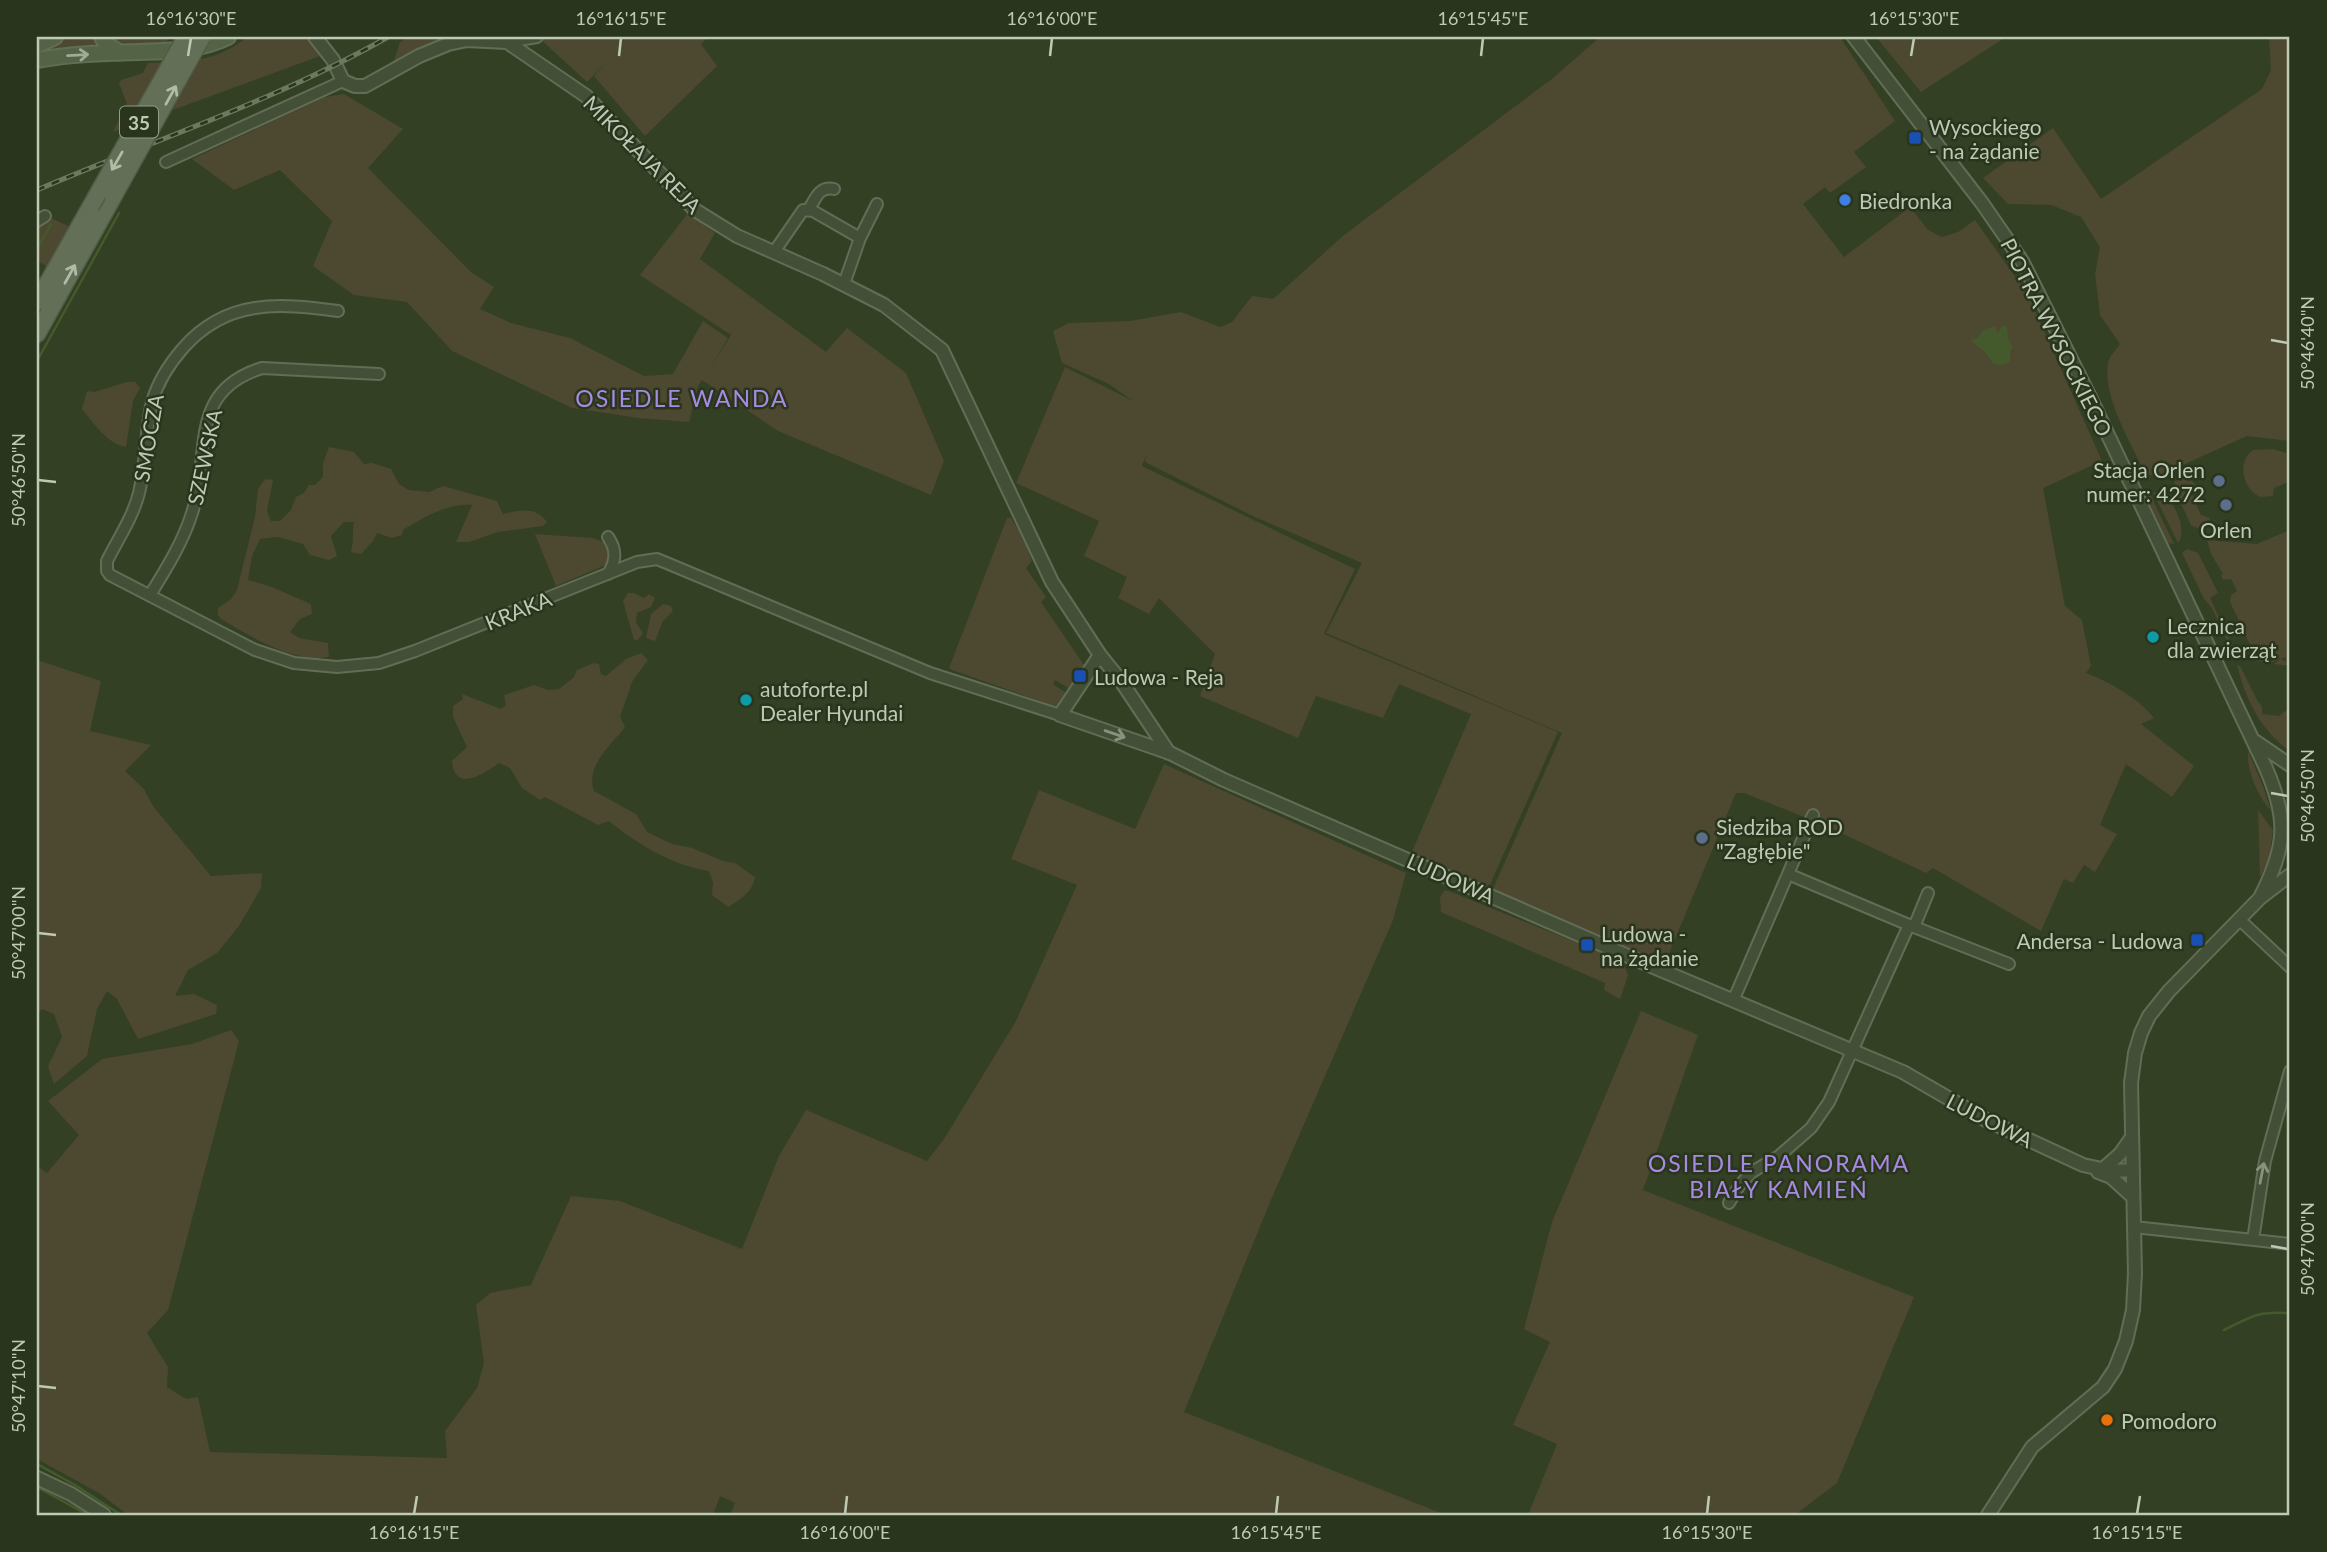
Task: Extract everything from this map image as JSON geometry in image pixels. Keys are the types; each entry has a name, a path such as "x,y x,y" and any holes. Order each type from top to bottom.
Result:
{"main road":[{"path":"37,43 55,37"},
{"path":"102,37 106,44 120,53"},
{"name":"35","path":"37,302 186,37"},
{"name":"35","path":"37,334 202,37"},
{"path":"37,60 190,49 213,44 228,37"}],"street":[{"path":"37,43 45,37"},
{"path":"315,37 333,60 343,81 355,86 365,86 419,56 448,44 467,40 507,42 537,37"},
{"name":"PIOTRA WYSOCKIEGO","path":"1854,37 1974,192 2022,261 2090,397 2252,739 2273,787 2282,825 2280,854 2260,898"},
{"name":"MIKOŁAJA REJA","path":"507,42 586,96 695,210 737,236 845,284 884,305 942,350 1013,503"},
{"path":"166,162 343,81"},
{"path":"809,209 821,191 834,189"},
{"path":"845,284 860,238 877,204"},
{"path":"774,252 803,210 809,209 860,238"},
{"name":"SMOCZA","path":"107,571 107,561 138,493 155,393 164,372 177,355 206,327 225,315 250,308 274,305 338,311"},
{"name":"SZEWSKA","path":"150,595 179,544 193,512 207,425 212,408 224,389 246,373 262,368 379,374"},
{"name":"LUDOWA","path":"1013,503 1052,582 1170,753"},
{"path":"608,537 615,554 608,574"},
{"name":"KRAKA","path":"107,571 110,575 255,650 294,663 337,667 379,663 415,651 636,562 657,559 930,673"},
{"path":"1060,715 1100,655"},
{"name":"LUDOWA","path":"930,673 1170,753 1236,785 1903,1072 1986,1120 2097,1169 2133,1170"},
{"path":"2252,739 2290,765"},
{"path":"1733,1000 1812,815"},
{"path":"1788,874 2009,964"},
{"path":"2270,878 2290,874"},
{"path":"1988,1515 2032,1447 2103,1387 2115,1369 2126,1340 2133,1310 2131,1083 2135,1053 2145,1024 2169,991 2260,898 2290,874"},
{"path":"1729,1203 1752,1172 1779,1156 1811,1128 1829,1102 1928,893"},
{"path":"2240,920 2290,967"},
{"path":"2253,1240 2264,1161 2290,1071"},
{"path":"2132,1136 2120,1154 2097,1169 2111,1177 2133,1197"},
{"path":"2134,1227 2290,1244"},
{"path":"37,1478 71,1494 104,1515"}],"shaded area":[{"path":"66,37 95,37 99,47 42,53 40,49"},
{"path":"110,37 170,37 166,43 124,46 117,45"},
{"path":"248,37 302,37 313,42 323,55 113,132 127,104 119,83 121,80 143,73 148,63 201,59 223,52"},
{"path":"409,37 451,37 418,50 393,64 400,42"},
{"path":"538,37 708,37 701,44 717,66 645,136 594,76 607,62 587,82"},
{"path":"1600,37 1840,37 1895,121 1854,152 1866,167 1830,193 1825,187 1803,204 1844,257 1910,207 1928,230 1942,237 1958,232 1975,220 2028,295 2102,461 2043,488 2065,606 2082,620 2091,666 2086,673 2141,704 2154,718 2141,724 2194,766 2172,797 2126,764 2100,825 2117,834 2095,872 2084,865 2073,883 2064,879 2041,931 1933,868 1926,873 1824,825 1744,793 1736,793 1665,963 1492,891 1562,733 1326,633 1362,563 1255,517 1145,462 1147,453 1142,466 1355,569 1324,634 1558,732 1488,889 1411,854 1471,714 1399,684 1383,718 1316,696 1298,738 1200,696 1215,654 1159,598 1149,614 1118,598 1127,577 1084,556 1099,521 1016,483 1065,367 1133,401 1109,384 1062,363 1053,331 1069,323 1130,321 1181,312 1220,327 1232,322 1252,296 1273,299 1344,235 1553,78"},
{"path":"1876,37 2006,37 1921,92"},
{"path":"2269,37 2290,37 2290,441 2247,436 2156,477 2145,473 2119,419 2109,390 2108,363 2120,344 2100,315 2095,274 2100,247 2081,217 2051,205 2008,204 1983,178 2053,128 2101,199 2262,89 2271,70"},
{"path":"344,94 403,129 368,168 471,272 494,287 480,309 511,323 570,338 644,376 673,374 703,321 728,338 709,370 731,335 640,275 688,213 715,233 700,259 826,352 847,328 906,373 944,461 931,495 778,431 702,380 689,422 572,408 452,351 407,302 354,295 313,266 332,221 280,170 234,190 192,159 325,97"},
{"path":"49,217 72,228 49,267 37,261 37,224"},
{"path":"2002,326 2007,326 2008,338 2013,347 2010,351 2010,362 2003,365 1994,364 1983,350 1972,342 1972,339 1977,339 1987,329 1996,327 1996,333"},
{"path":"135,382 140,388 133,401 126,447 107,437 82,409 87,391 94,392"},
{"path":"329,447 354,452 364,464 372,463 391,469 399,484 409,490 429,492 443,486 497,501 503,514 532,511 547,522 543,526 498,532 469,542 456,542 472,505 455,506 419,521 403,530 402,535 392,538 377,533 361,554 351,552 354,522 344,522 331,536 337,556 329,560 310,555 303,544 278,537 260,539 252,556 248,580 311,604 312,614 300,619 290,632 299,638 328,643 329,657 315,658 287,652 259,641 221,619 218,608 231,599 237,590 255,517 258,489 265,479 273,480 267,511 271,521 280,521 291,510 296,497 323,477 323,463"},
{"path":"2273,449 2290,454 2290,481 2274,488 2273,496 2260,497 2249,488 2243,468 2253,450"},
{"path":"2184,478 2197,487 2191,487 2190,490 2201,515 2210,518 2208,524 2200,529 2191,525 2173,487 2175,481"},
{"path":"2153,492 2166,498 2177,512 2181,529 2178,543"},
{"path":"2150,494 2174,544 2168,543 2149,502"},
{"path":"1007,518 1011,518 1025,541 1032,561 1026,568 1046,597 1041,602 1084,665 1070,689 1055,680 1053,684 1068,694 1061,704 1054,706 949,668"},
{"path":"2290,530 2290,666 2274,664 2281,659 2286,662 2286,657 2270,663 2246,659 2254,653 2230,602 2231,595 2237,591 2231,579 2223,580 2223,574 2211,554 2207,540 2257,544"},
{"path":"535,534 593,538 604,542 609,548 609,561 606,565 556,586"},
{"path":"2187,549 2198,553 2218,593 2210,598 2234,649 2241,646 2239,658 2236,660 2182,553"},
{"path":"628,593 644,598 649,594 655,598 651,607 637,613 636,623 643,633 638,640 634,640 623,601"},
{"path":"663,604 671,606 673,611 663,621 655,641 646,638 651,614"},
{"path":"641,653 648,660 632,682 620,717 625,727 596,764 592,782 594,791 636,814 647,832 672,844 735,863 755,877 749,891 728,907 712,895 713,883 709,871 656,853 609,821 598,825 545,797 540,800 522,788 510,768 499,763 478,776 464,779 454,771 452,761 467,747 453,717 453,706 463,699 462,694 501,709 506,705 504,695 534,685 548,690 559,689 574,677 577,670 594,663 599,664 601,674 606,676 626,659"},
{"path":"37,660 101,681 90,731 151,745 125,771 144,789 153,806 211,876 262,873 261,888 239,926 217,953 188,970 175,996 194,994 217,1005 216,1014 138,1039 117,999 107,991 97,1009 87,1056 54,1084 48,1066 62,1037 54,1014 42,1009 37,1013"},
{"path":"2237,665 2262,706 2262,714 2279,716 2285,711 2290,712 2290,751 2262,724 2245,690"},
{"path":"2248,751 2263,786 2271,811 2254,783"},
{"path":"1164,764 1406,873 1393,920 1271,1200 1184,1412 1446,1515 730,1515 735,1503 720,1496 713,1515 128,1515 99,1493 37,1459 37,1166 47,1173 79,1135 48,1101 102,1059 192,1044 231,1030 239,1041 168,1310 147,1333 168,1367 167,1387 186,1399 198,1397 210,1452 447,1458 445,1431 477,1388 484,1363 476,1305 490,1293 531,1285 571,1196 620,1201 742,1249 779,1156 806,1110 927,1161 944,1139 1016,1021 1077,885 1011,859 1039,790 1135,829"},
{"path":"2258,810 2273,830 2269,859 2260,877"},
{"path":"1444,891 1617,959 1623,963 1628,975 1620,999 1604,990 1605,983 1441,912 1440,897"},
{"path":"1641,1011 1698,1035 1643,1190 1914,1297 1837,1483 1795,1515 1528,1515 1557,1444 1513,1425 1550,1342 1524,1329 1552,1222"}],"waterway":[{"path":"37,361 119,213"},
{"path":"37,249 51,224"},
{"path":"2224,1330 2256,1316 2290,1313"},
{"path":"37,1464 121,1515"},
{"path":"37,1487 88,1515"}],"railway":[{"path":"37,190 259,100 346,60 388,37"}],"place":[{"name":"Wysockiego - na żądanie","path":"1915,138"},
{"name":"Biedronka","path":"1845,200"},
{"name":"Stacja Orlen numer: 4272","path":"2219,481"},
{"name":"Orlen","path":"2226,505"},
{"name":"Lecznica dla zwierząt","path":"2153,637"},
{"name":"Ludowa - Reja","path":"1080,676"},
{"name":"autoforte.pl Dealer Hyundai","path":"746,700"},
{"name":"Siedziba ROD \"Zagłębie\"","path":"1702,838"},
{"name":"Andersa - Ludowa","path":"2197,940"},
{"name":"Ludowa - na żądanie","path":"1587,945"},
{"name":"Pomodoro","path":"2107,1420"}],"district":[{"name":"OSIEDLE WANDA","path":"682,398"},
{"name":"OSIEDLE PANORAMA BIAŁY KAMIEŃ","path":"1779,1176"}]}
